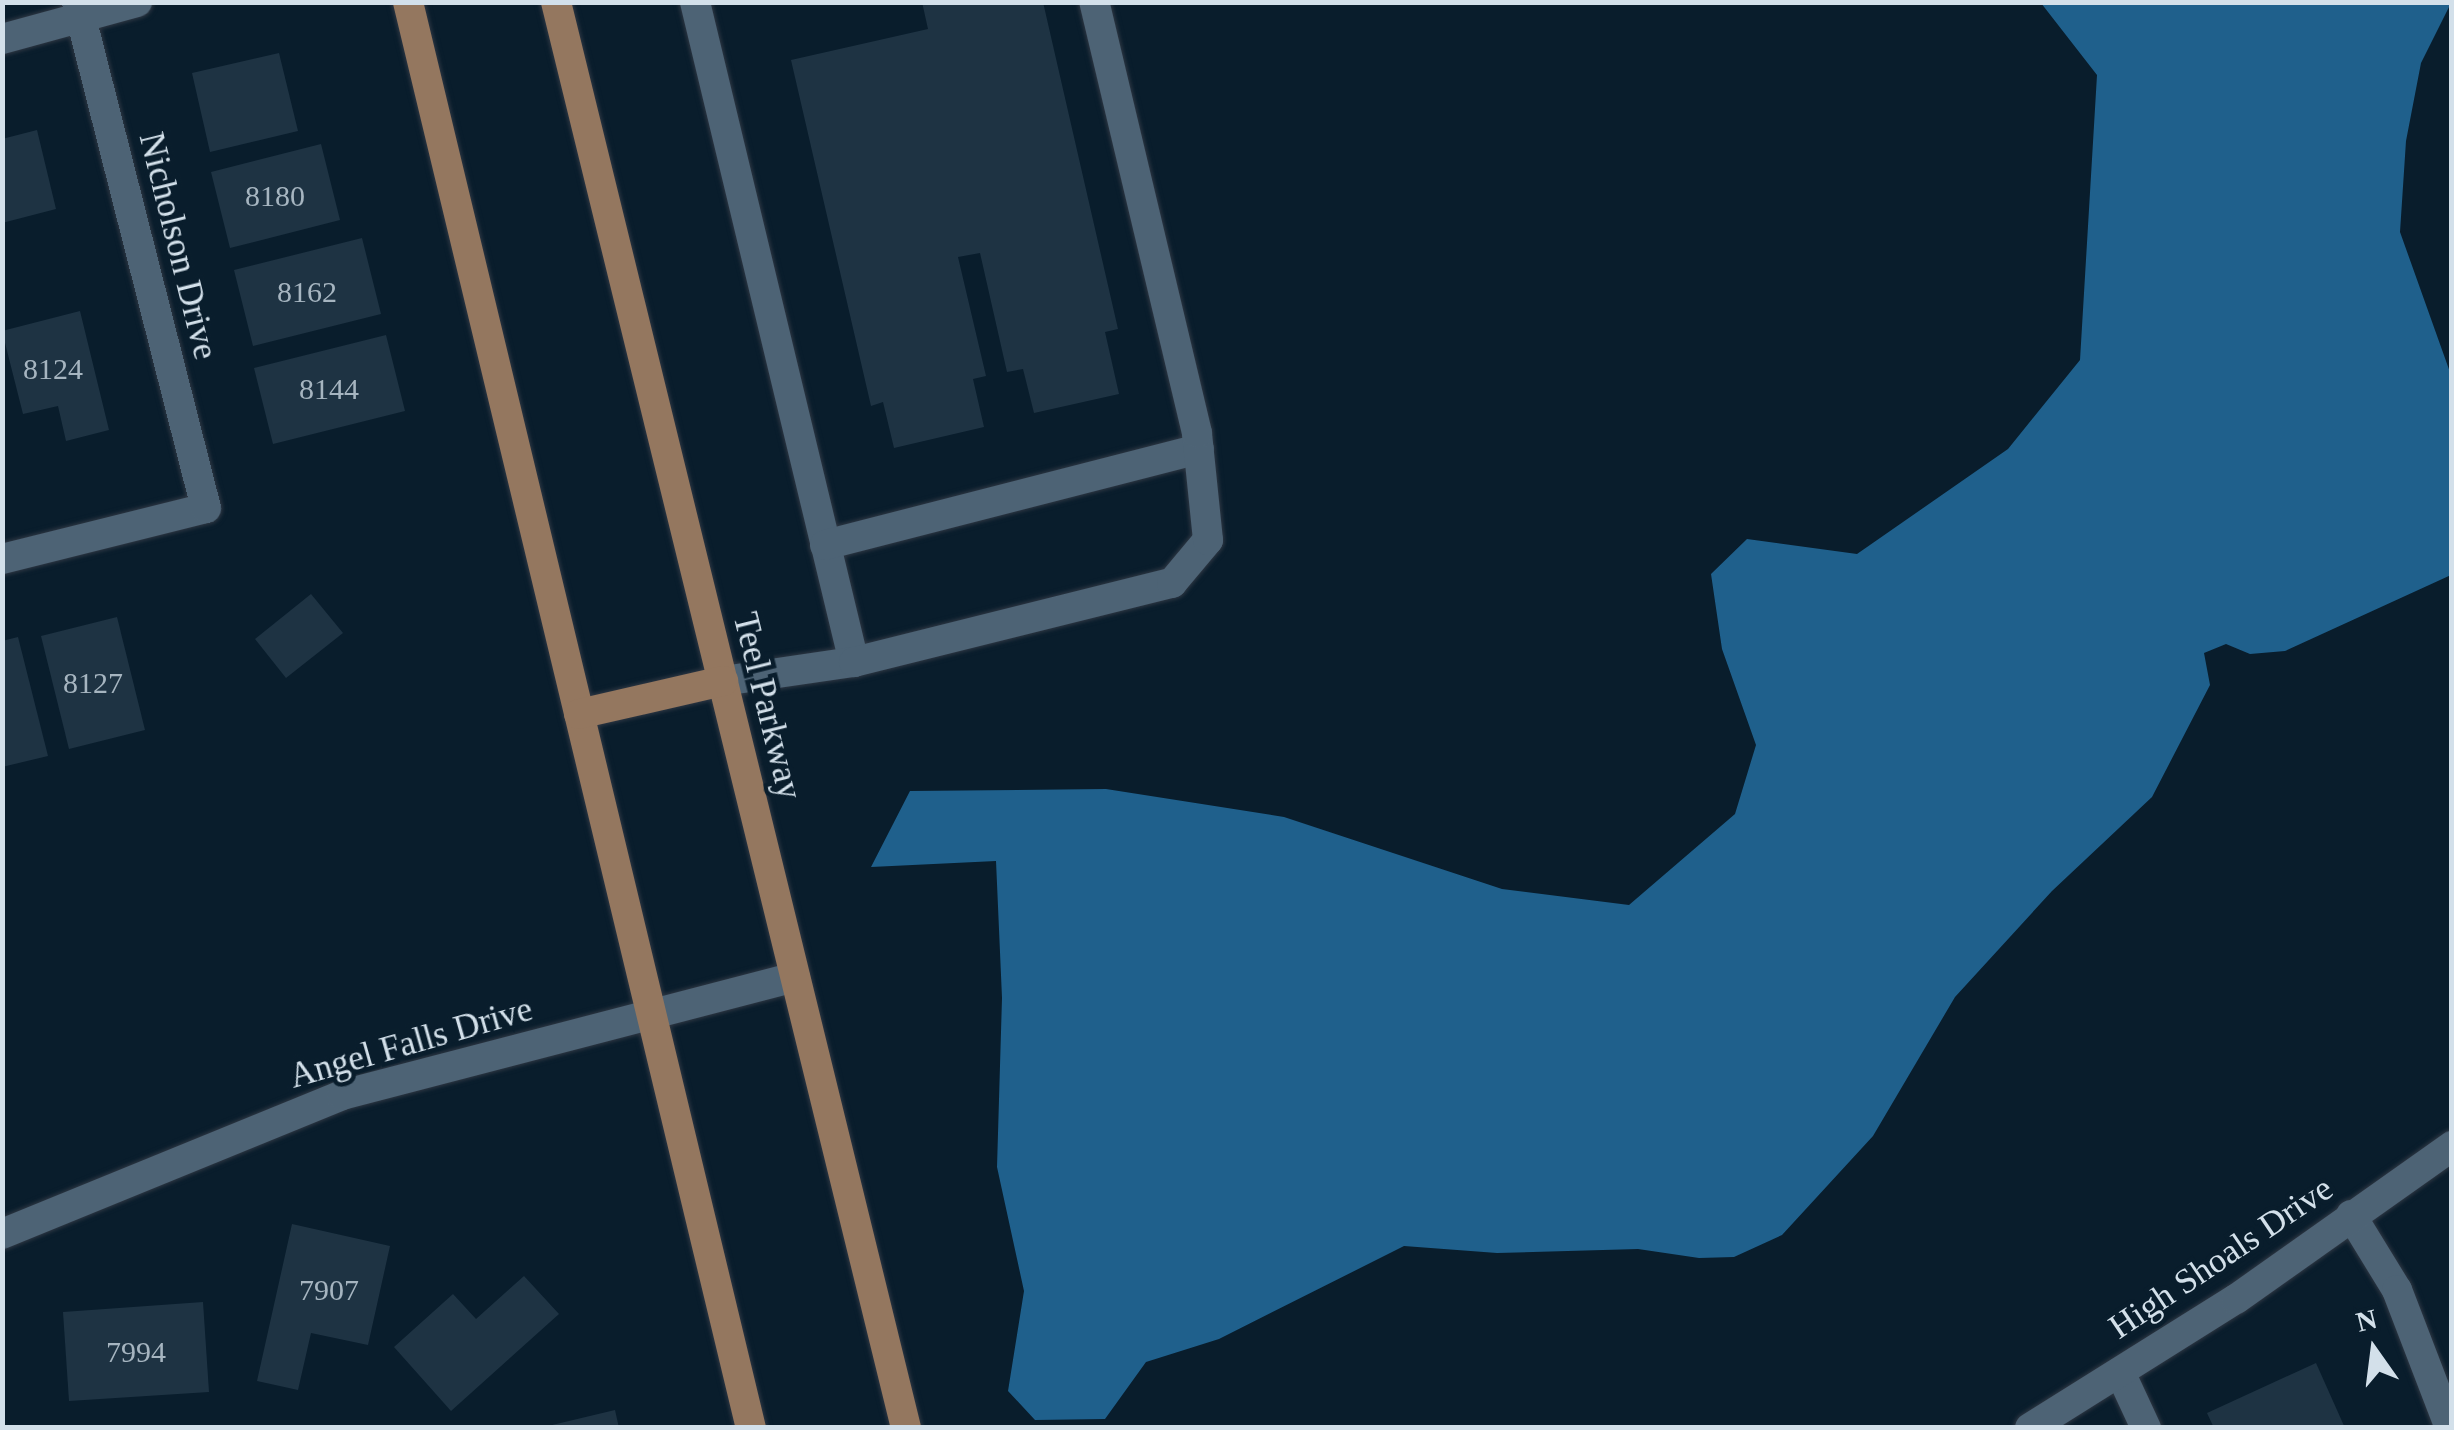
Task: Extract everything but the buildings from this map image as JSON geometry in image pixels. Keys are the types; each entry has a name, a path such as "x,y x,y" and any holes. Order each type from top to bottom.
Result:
{"main road":[{"path":"408,2 751,1428"},
{"name":"Teel Parkway","path":"556,2 906,1428"},
{"path":"579,714 723,681"}],"street":[{"path":"2,39 79,11 137,2"},
{"path":"695,2 854,662"},
{"path":"723,681 854,662 1172,583 1208,540 1199,449 1094,2"},
{"name":"Nicholson Drive","path":"2,559 206,508 79,11"},
{"path":"824,545 1199,449"},
{"name":"Angel Falls Drive","path":"2,1234 342,1095 795,977"},
{"name":"High Shoals Drive","path":"2030,1428 2236,1300 2452,1146"},
{"path":"2351,1215 2397,1290 2450,1428"},
{"path":"2120,1372 2146,1428"}],"water":[{"path":"2041,3 2451,3 2421,63 2406,141 2400,232 2451,375 2451,575 2285,651 2250,654 2226,644 2204,653 2210,685 2152,797 2052,891 1955,997 1873,1136 1782,1235 1734,1257 1699,1258 1638,1249 1497,1253 1404,1246 1219,1339 1146,1362 1105,1419 1035,1420 1008,1391 1024,1291 997,1167 1002,998 996,861 871,867 910,791 1106,789 1284,817 1502,889 1629,905 1735,814 1756,745 1722,649 1711,574 1747,539 1857,554 2008,449 2080,360 2097,75"}]}
